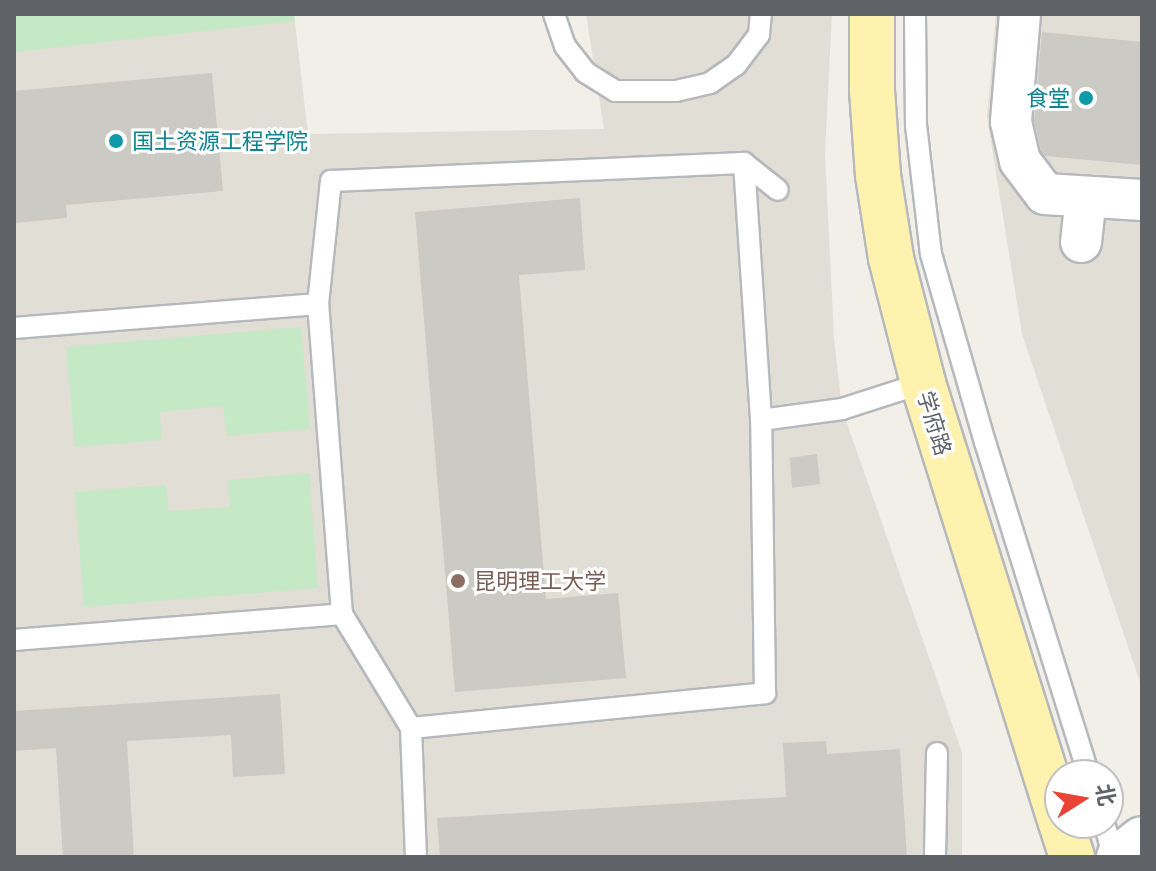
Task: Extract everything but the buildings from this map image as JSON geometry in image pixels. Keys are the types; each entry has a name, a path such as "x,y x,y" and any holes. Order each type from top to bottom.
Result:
{"main road":[{"name":"学府路","path":"872,14 872,90 878,175 891,258 923,383 1044,771"},
{"path":"1117,857 1142,839"}],"street":[{"path":"1020,14 1011,122 1020,161 1045,194 1142,200"},
{"path":"1081,242 1086,197"}],"lane":[{"path":"554,14 565,46 585,72 615,91 676,91 710,83 736,65 759,35 761,14"},
{"name":"学府路","path":"915,14 916,125 931,254 985,442 1084,759"},
{"path":"416,857 411,728 342,614 318,304 331,181 744,163 778,190"},
{"path":"411,728 765,693 761,420 744,163"},
{"path":"14,328 318,304"},
{"path":"761,420 842,409 923,383"},
{"path":"14,640 342,614"},
{"path":"935,857 937,753"}],"shaded area":[{"name":"昆明理工大学","path":"14,14 294,14 308,134 604,129 586,14 832,14 825,154 834,338 842,409 962,752 962,857 14,857"},
{"path":"996,14 1142,14 1142,688 1022,334 987,117"}],"green space":[{"path":"14,14 294,14 295,21 14,52"},
{"path":"301,327 310,429 227,436 223,406 160,412 162,440 75,447 66,347"},
{"path":"309,473 318,588 84,607 75,492 166,485 169,511 230,507 228,480"}],"place":[{"name":"食堂","path":"1086,98"},
{"name":"国土资源工程学院","path":"116,141"},
{"name":"昆明理工大学","path":"458,581"}]}
